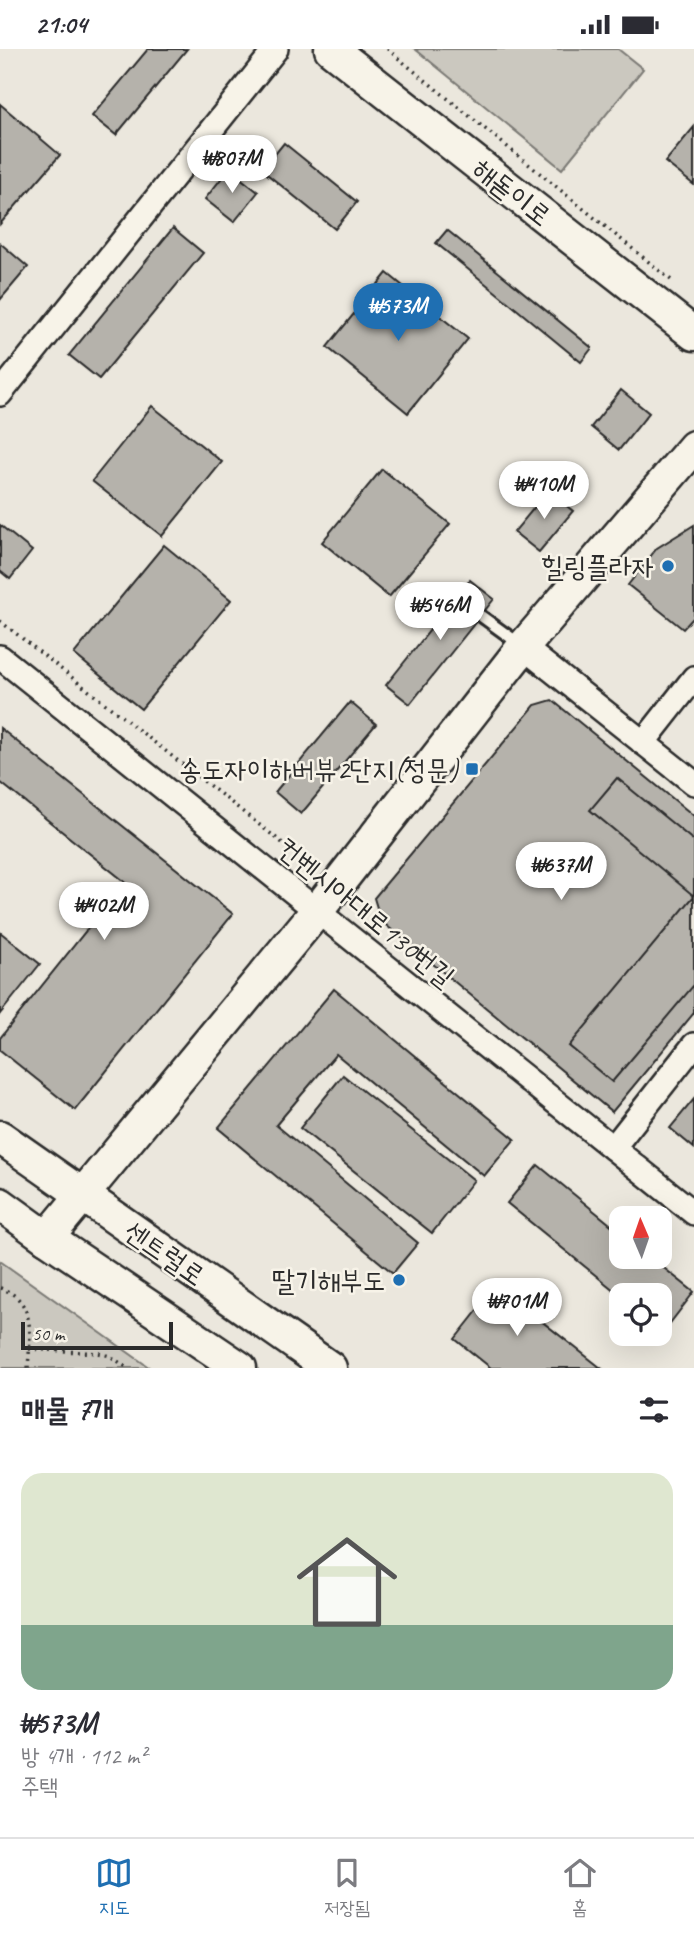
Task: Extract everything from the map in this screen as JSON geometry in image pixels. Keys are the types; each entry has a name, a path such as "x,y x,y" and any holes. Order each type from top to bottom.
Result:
{"street":[{"path":"0,394 276,49"},
{"name":"해돋이로","path":"331,49 694,334"},
{"path":"47,1238 317,911 523,647 694,447"},
{"path":"523,647 694,783"},
{"name":"컨벤시아대로130번길","path":"0,657 694,1213"},
{"path":"643,743 694,677"},
{"path":"613,1148 694,1045"},
{"name":"센트럴로","path":"0,1137 330,1368"},
{"name":"센트럴로","path":"0,1204 240,1368"}],"lane":[{"path":"481,616 523,647"}],"path":[{"path":"387,49 673,282"},
{"path":"0,621 308,863"},
{"path":"0,1288 19,1298 27,1310 30,1327 28,1368"},
{"path":"29,1349 99,1353 110,1356 128,1368"}],"shaded area":[{"path":"415,49 618,49 643,69 562,169"},
{"path":"0,1261 150,1368 0,1368"}],"building":[{"path":"148,49 187,49 116,135 92,116"},
{"path":"0,104 60,155 0,224"},
{"path":"694,127 694,185 665,162"},
{"path":"284,143 357,202 335,229 262,170"},
{"path":"229,169 258,192 234,222 205,199"},
{"path":"173,228 203,253 99,379 69,355"},
{"path":"447,230 592,348 581,362 436,243"},
{"path":"0,243 28,267 0,300"},
{"path":"387,273 468,339 408,413 327,347"},
{"path":"621,390 649,413 619,450 591,427"},
{"path":"152,406 222,462 162,536 92,481"},
{"path":"382,469 450,524 389,597 322,542"},
{"path":"548,491 573,511 539,552 514,532"},
{"path":"0,525 32,551 10,579 0,571"},
{"name":"힐링플라자","path":"694,525 694,617 683,629 628,585 657,548"},
{"path":"164,545 231,600 141,709 74,654"},
{"path":"470,580 494,599 410,704 386,685"},
{"path":"552,700 694,816 694,1013 612,1112 381,921 374,898 535,705"},
{"path":"350,702 376,724 301,814 275,792"},
{"path":"0,728 233,914 75,1110 0,1050 0,1038 125,882 0,782"},
{"path":"617,778 694,841 694,896 590,810"},
{"path":"694,896 694,985 612,1082 569,1046"},
{"path":"0,932 40,964 0,1014"},
{"path":"334,989 515,1139 484,1176 336,1054 276,1125 418,1243 393,1273 218,1128"},
{"path":"343,1075 474,1180 432,1233 300,1128"},
{"path":"694,1099 694,1148 670,1128"},
{"path":"538,1165 609,1223 609,1269 665,1269 694,1292 672,1321 672,1283 609,1283 609,1286 507,1203"},
{"path":"497,1286 601,1368 491,1368 455,1339"}],"place":[{"name":"힐링플라자","path":"668,566"},
{"name":"송도자이하버뷰2단지(정문)","path":"472,769"},
{"name":"딸기해부도","path":"399,1280"}]}
